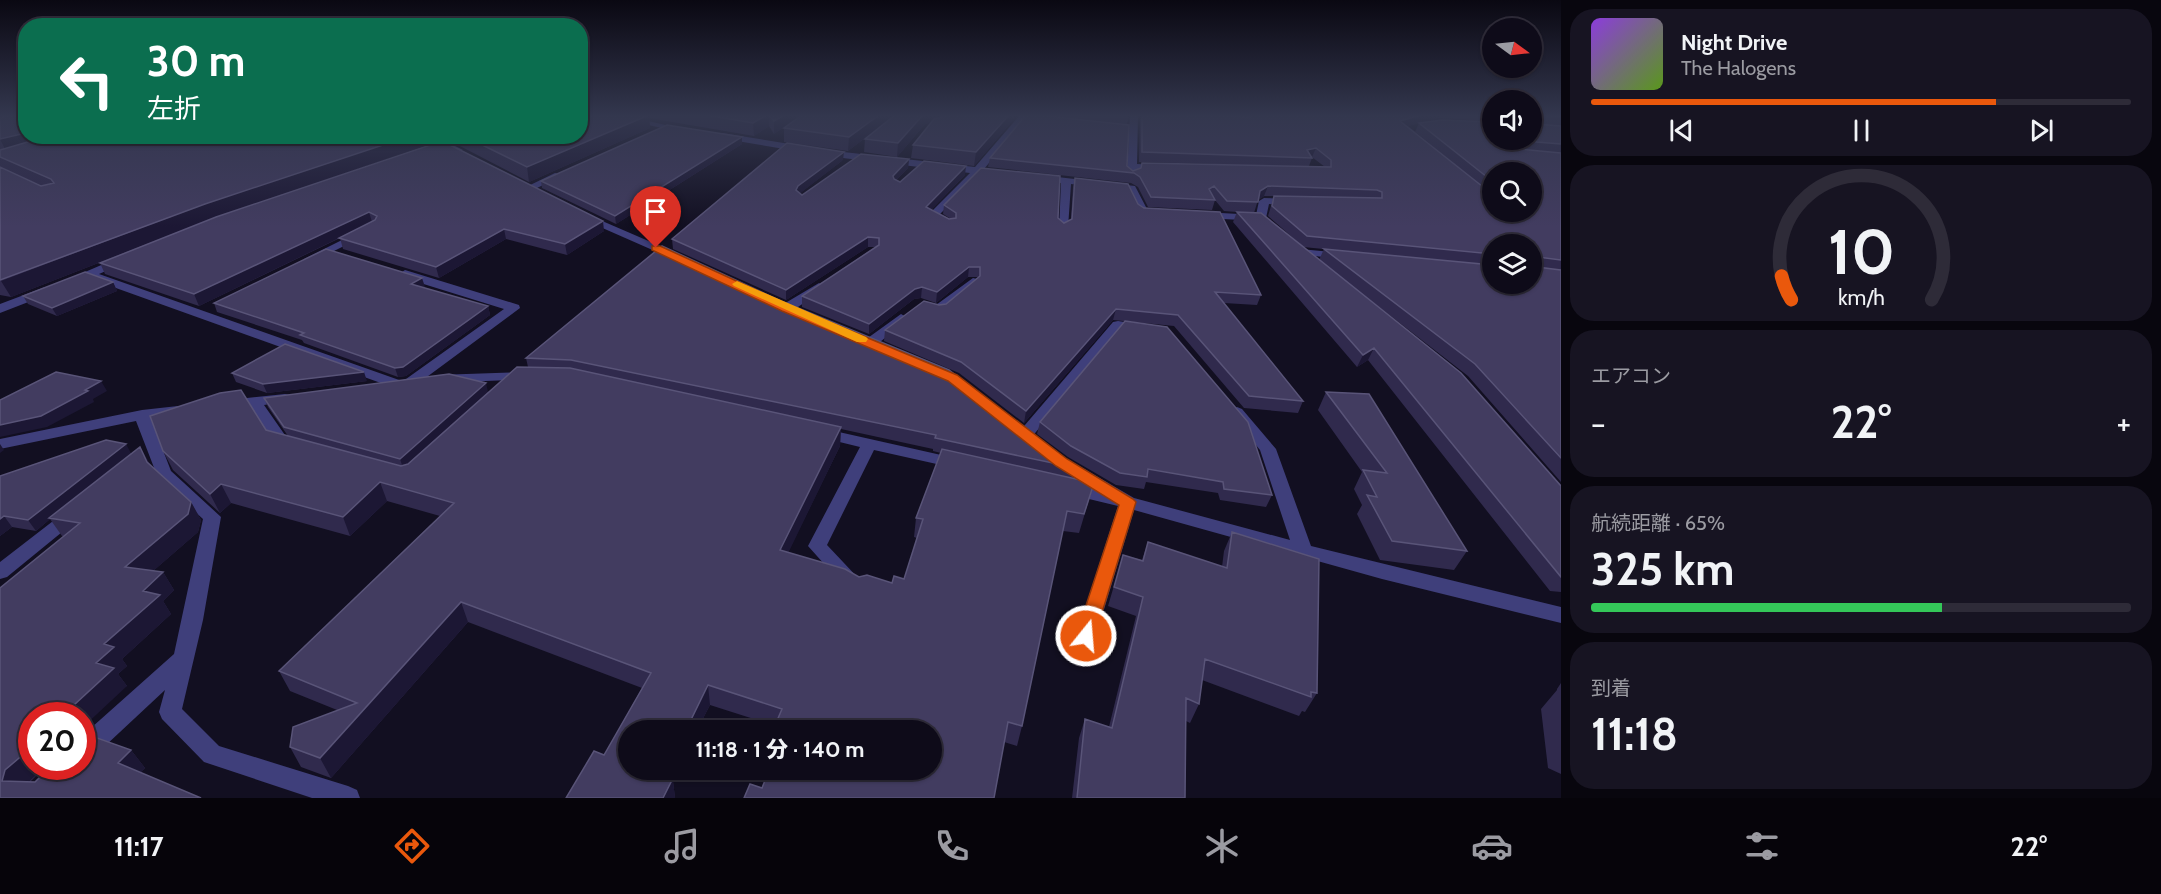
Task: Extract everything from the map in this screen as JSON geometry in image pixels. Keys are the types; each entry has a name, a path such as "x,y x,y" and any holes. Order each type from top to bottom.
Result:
{"street":[{"path":"463,152 470,156"},
{"path":"815,152 852,159 903,158 916,168 1011,174"},
{"path":"852,159 858,152"},
{"path":"949,224 932,216 977,171 991,152"},
{"path":"1132,152 1131,188 1143,212 1166,213"},
{"path":"1132,167 1168,168"},
{"path":"548,198 524,185 571,169"},
{"path":"1033,177 1131,188"},
{"path":"1063,228 1066,180"},
{"path":"1190,214 1265,222 1264,201 1307,203"},
{"path":"577,213 690,262"},
{"path":"296,266 373,227"},
{"path":"327,250 349,257"},
{"path":"1318,266 1297,250 1357,258"},
{"path":"4,306 131,257"},
{"path":"393,270 514,308 404,383"},
{"path":"89,274 205,311 404,383"},
{"path":"870,343 920,304 938,310 973,282"},
{"path":"807,317 781,306 825,283"},
{"path":"1025,435 1118,325 1158,330"},
{"path":"502,391 519,376"},
{"path":"364,388 453,377 541,377"},
{"path":"0,444 142,415 298,396"},
{"path":"254,401 282,442 304,448"},
{"path":"1230,404 1268,449 1303,550"},
{"path":"142,415 164,474 212,517 193,620 170,712 212,754 341,797"},
{"path":"801,429 970,467"},
{"path":"858,588 818,546 869,444"},
{"path":"136,464 154,449"},
{"path":"1052,456 1128,502"},
{"path":"1049,484 1128,502 1382,572 1561,615"},
{"path":"1086,636 1128,502"},
{"path":"0,572 82,507"},
{"path":"96,739 183,659"}],"building":[{"path":"0,152 361,152 205,204 0,280 0,167 41,186 54,183 51,179 0,157"},
{"path":"409,152 465,152 603,221 565,244 504,229 436,267 339,238 375,220 377,216 369,212 194,294 100,263 216,217"},
{"path":"497,152 562,152 527,167"},
{"path":"606,152 718,152 615,216 541,181"},
{"path":"776,152 844,152 798,186 796,190 802,195 861,154 909,159 893,176 900,182 924,161 966,166 926,207 949,219 956,218 956,213 944,205 981,168 1060,176 1058,218 1064,223 1072,219 1075,178 1128,184 1138,204 1144,208 1220,212 1261,295 1215,292 1303,401 1249,396 1178,315 1116,309 1026,411 961,362 885,330 924,301 939,305 946,304 980,276 980,267 969,267 937,292 922,287 915,289 869,324 802,296 879,245 879,238 868,237 786,290 672,239"},
{"path":"995,152 1128,152 1127,166 1133,171 1141,168 1142,163 1331,167 1331,160 1321,152 1439,152 1482,186 1482,222 1542,222 1542,162 1482,162 1482,173 1456,152 1561,153 1561,260 1542,258 1542,234 1482,234 1482,253 1307,236 1272,206 1274,196 1382,198 1382,192 1377,190 1268,186 1260,191 1258,202 1227,201 1214,186 1209,189 1215,200 1151,197 1140,177 1134,173 990,158"},
{"path":"1149,152 1308,152 1312,158"},
{"path":"1237,212 1261,213 1461,373 1561,486 1561,577 1374,348 1363,355"},
{"path":"662,246 781,301 949,370 1057,455 1081,469 935,438 936,435 571,360 526,358"},
{"path":"326,249 422,278 411,284 488,306 403,367 395,368 300,335 304,333 214,303"},
{"path":"1324,249 1482,264 1482,294 1542,294 1542,268 1561,270 1561,458 1475,364"},
{"path":"85,272 113,282 52,308 23,296"},
{"path":"1125,321 1167,327 1248,422 1272,495 1224,489 1223,482 1148,469 1147,477 1120,473 1071,446 1040,422"},
{"path":"285,344 364,372 263,384 232,373"},
{"path":"517,367 570,368 841,427 780,550 845,569 859,577 867,575 892,583 894,576 904,579 923,519 916,518 942,449 1094,483 1084,514 1067,511 1022,726 1008,722 994,798 744,798 750,784 762,788 765,780 942,780 942,720 777,720 782,709 708,685 691,720 624,720 651,673 461,602 320,758 290,747 293,727 357,703 279,671 454,503 380,482 343,517 221,484 210,494 163,451 150,416 220,393 241,390 266,430 401,466 408,464"},
{"path":"56,372 101,381 85,390 88,391 41,416 0,425 0,400"},
{"path":"449,374 486,383 400,459 284,427 264,398"},
{"path":"1326,392 1369,394 1467,551 1392,541 1367,495 1377,497 1363,470 1387,473"},
{"path":"106,440 126,444 28,520 4,516 0,519 0,476"},
{"path":"140,447 147,462 191,502 188,514 125,567 163,572 143,591 160,595 104,644 114,647 96,663 114,668 77,702 18,702 18,759 5,770 2,781 96,780 96,738 131,750 118,763 201,798 0,798 0,588 80,523 49,518"},
{"path":"1232,532 1319,559 1317,693 1311,692 1311,697 1205,659 1199,704 1186,698 1185,798 1077,798 1085,719 1112,728 1143,597 1114,587 1123,555 1143,561 1148,542 1227,568"},
{"path":"618,731 618,780 672,780 663,798 566,798 594,751 604,755"}],"slow traffic":[{"path":"737,284 787,308 862,339"}],"route":[{"path":"656,248 711,271 787,308 953,378 1061,463 1128,502 1086,636"}]}
